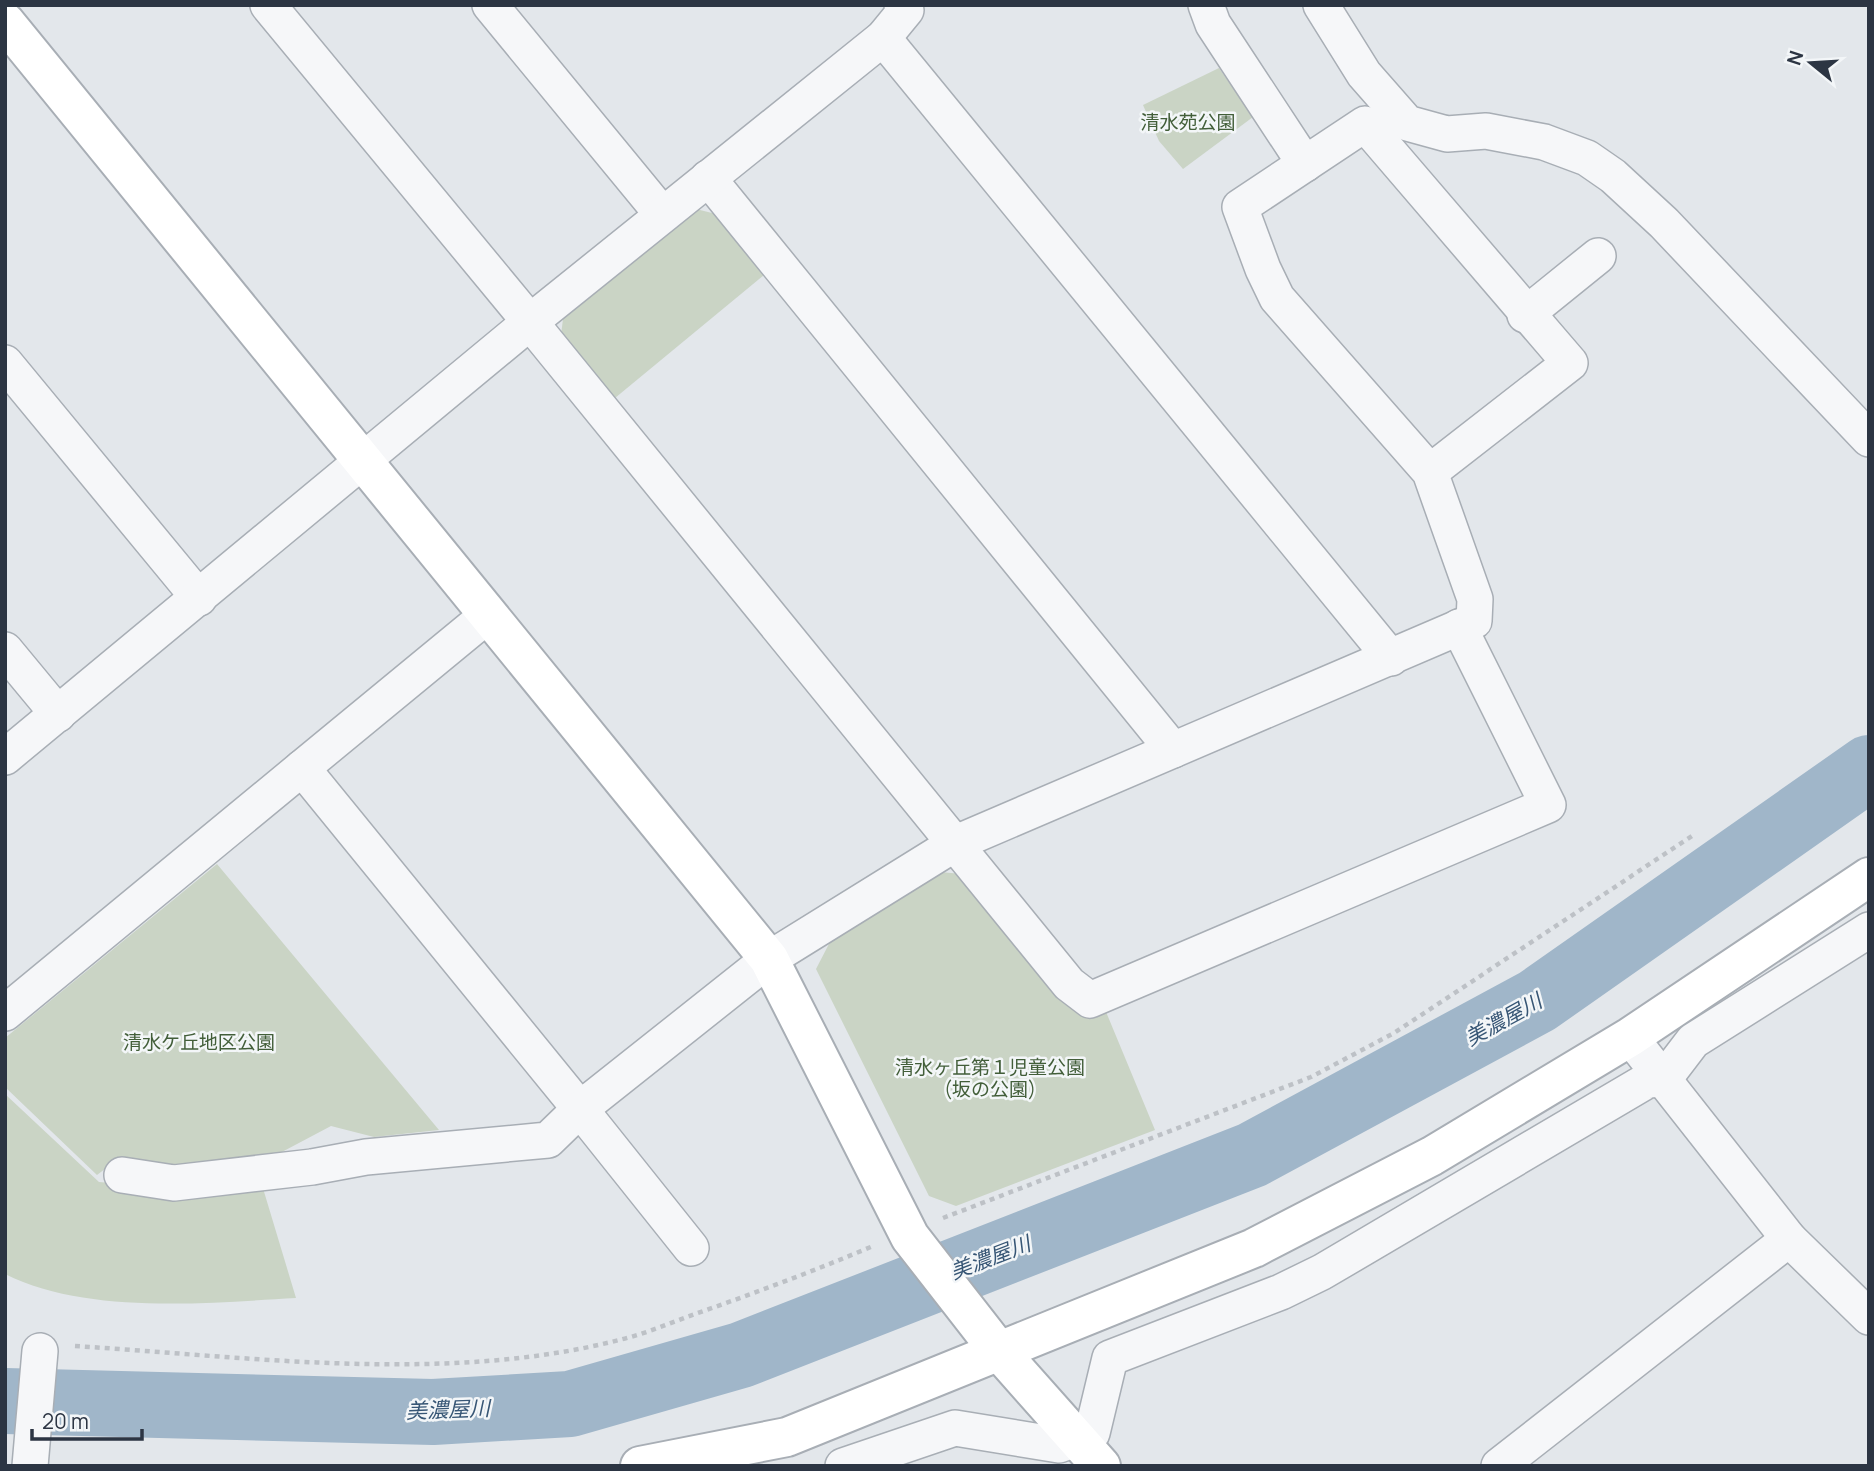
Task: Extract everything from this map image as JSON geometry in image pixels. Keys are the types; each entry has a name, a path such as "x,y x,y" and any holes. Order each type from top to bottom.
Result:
{"street":[{"path":"268,5 1069,984 1090,1000 1548,805 1459,627"},
{"path":"490,5 662,214"},
{"path":"1206,5 1213,24 1305,164"},
{"path":"1321,5 1364,74 1408,123 1447,134 1486,131 1544,142 1587,158 1613,176 1664,223 1869,439"},
{"path":"5,757 530,322 883,38 907,7"},
{"path":"5,22 365,460 769,959 910,1237 998,1350 1090,1452"},
{"path":"883,38 1391,658"},
{"path":"122,1175 174,1183 312,1167 366,1157 548,1140 580,1109 769,959 956,843 1474,621 1475,599 1430,472 1277,298 1240,207 1365,124 1525,315 1570,363 1430,472"},
{"path":"708,178 1173,750"},
{"path":"1525,315 1598,256"},
{"path":"5,363 199,597"},
{"path":"5,1013 489,614"},
{"path":"5,650 58,714"},
{"path":"302,768 691,1248"},
{"path":"640,1466 787,1437 1254,1248 1432,1156 1630,1037 1869,877"},
{"path":"1090,1452 1110,1358 1282,1292 1322,1272 1648,1080 1664,1079 1693,1041 1869,930"},
{"path":"1630,1037 1789,1239 1869,1317"},
{"path":"1499,1466 1789,1239"},
{"path":"31,1459 40,1351"},
{"path":"843,1466 955,1428 1090,1452"}],"green space":[{"name":"清水苑公園","path":"1219,68 1253,117 1183,169 1159,141 1143,105"},
{"path":"696,209 716,214 764,275 615,398 561,335 563,319"},
{"name":"清水ケ丘地区公園","path":"217,864 439,1130 374,1137 331,1126 263,1162 180,1174 118,1159 97,1175 5,1087 5,1038"},
{"name":"清水ヶ丘第１児童公園 (坂の公園)","path":"940,872 962,874 1082,1016 1104,1007 1155,1130 956,1206 929,1196 816,969 831,940"},
{"path":"5,1094 99,1182 178,1189 262,1185 296,1298 186,1303 109,1301 72,1296 37,1287 5,1274"}],"waterway":[{"name":"美濃屋川","path":"5,1401 433,1412 570,1404 741,1355 1252,1155 1537,1001 1869,768"}]}
